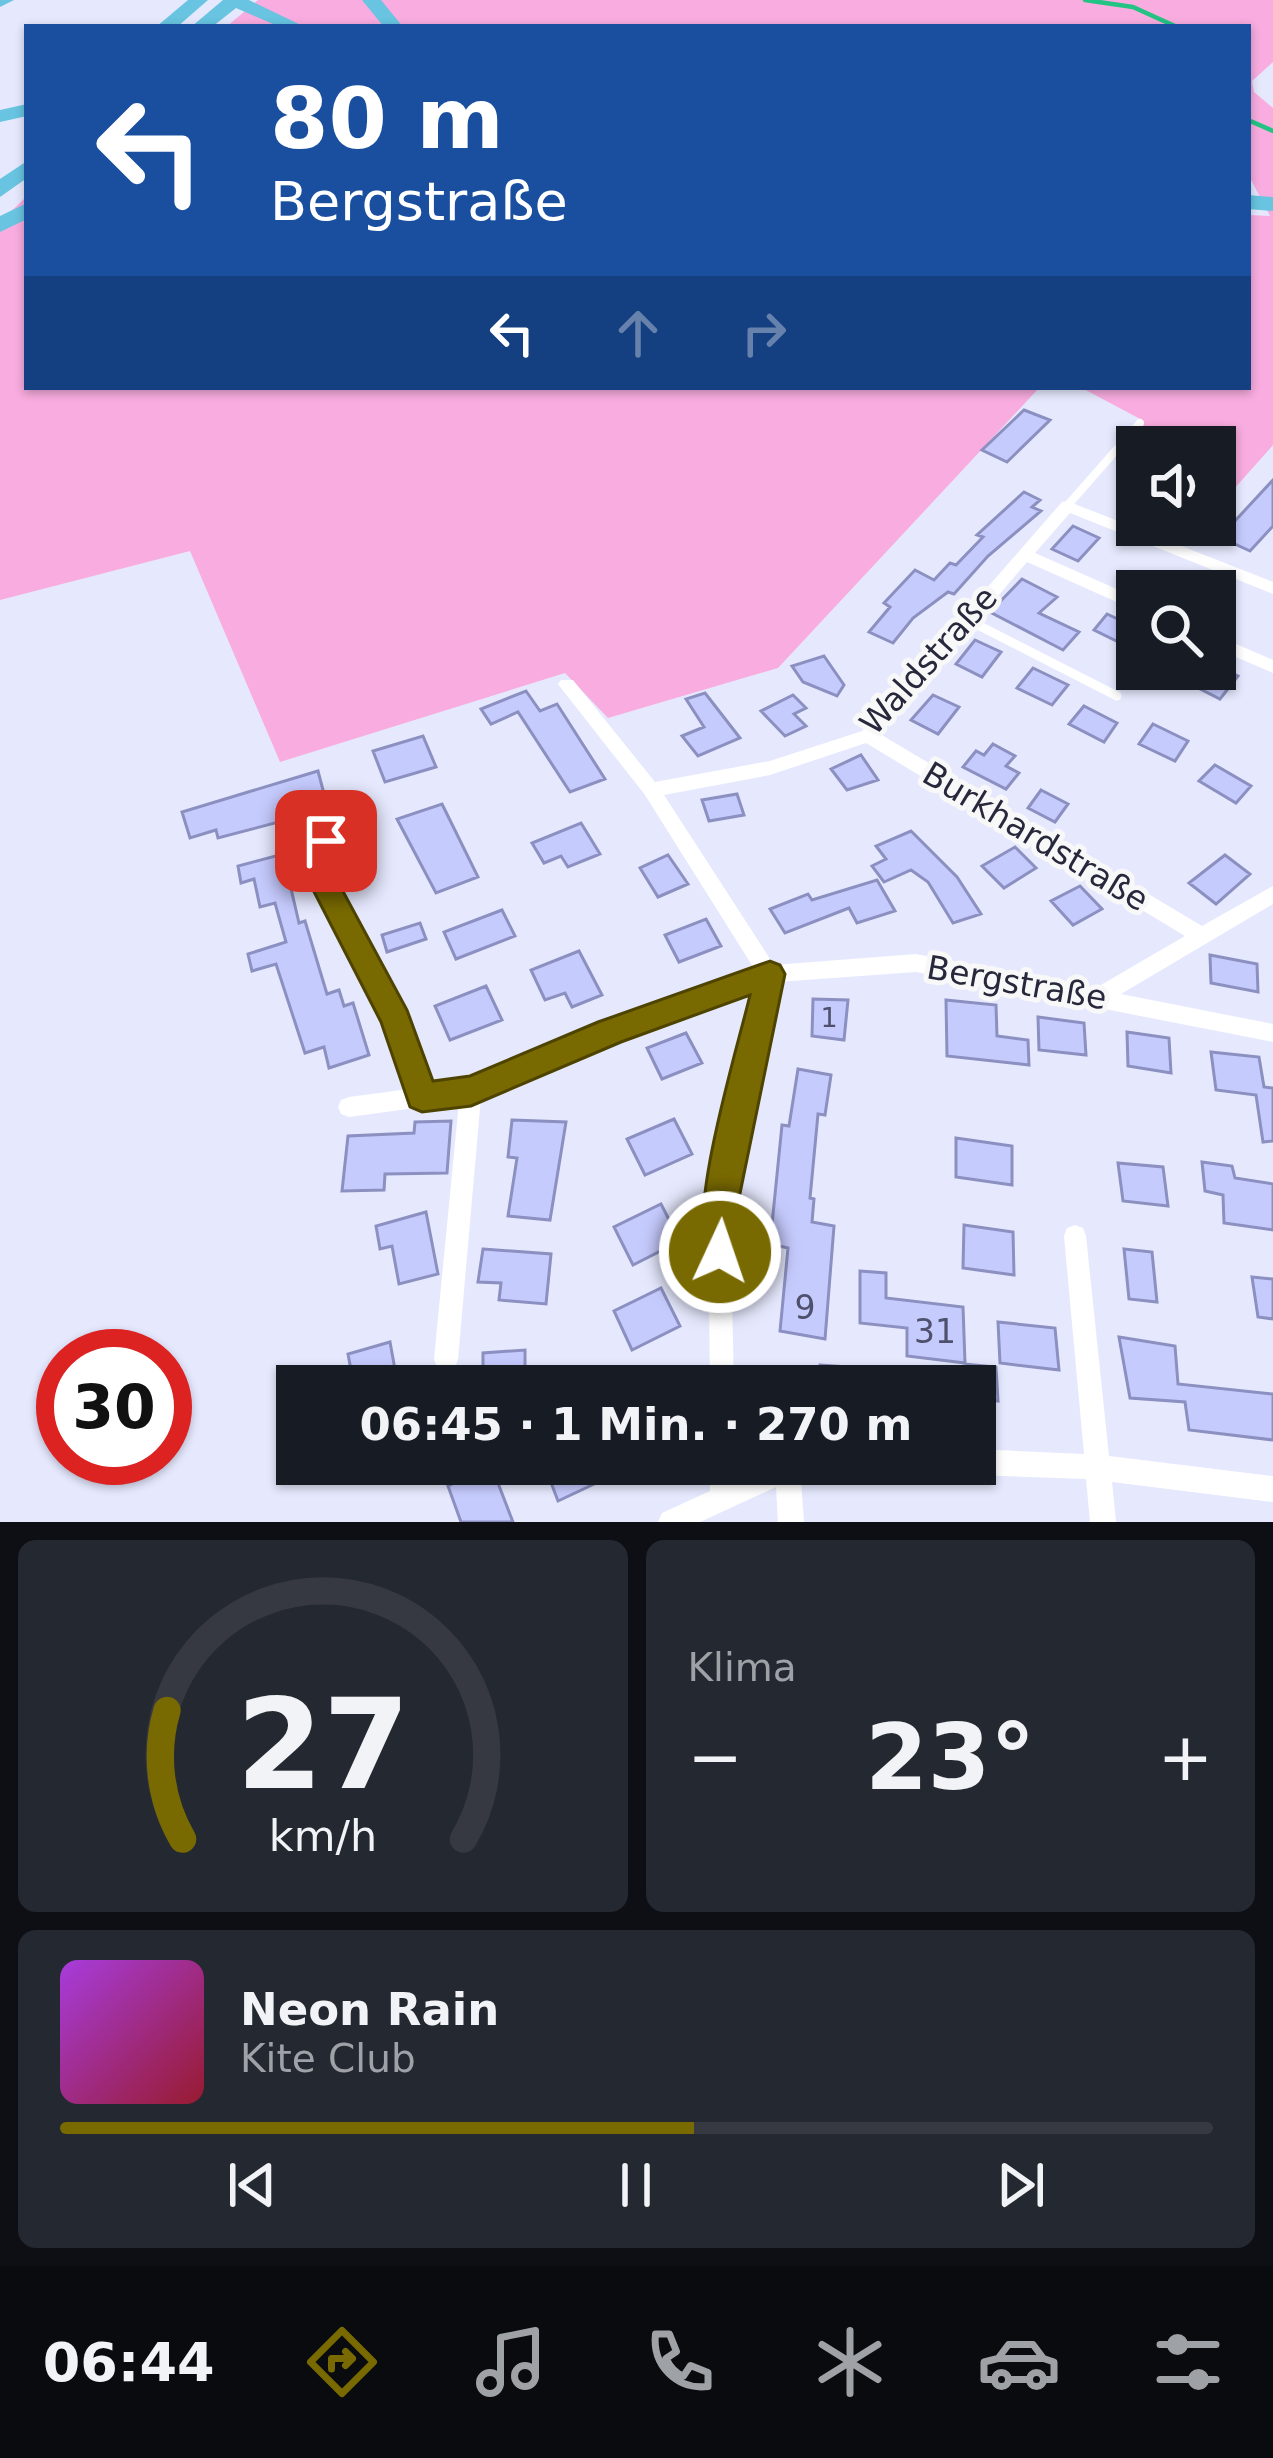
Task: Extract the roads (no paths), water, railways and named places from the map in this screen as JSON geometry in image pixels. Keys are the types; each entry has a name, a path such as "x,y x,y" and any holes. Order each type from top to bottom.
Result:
{"highway":[{"path":"169,24 199,0"},
{"path":"264,0 314,24"},
{"path":"371,0 391,24"},
{"path":"204,24 231,3 288,24"},
{"path":"0,161 24,141"},
{"path":"0,190 24,170"},
{"path":"1255,199 1273,190"}],"street":[{"name":"Waldstraße","path":"651,790 770,768 868,736 1067,506"},
{"path":"1067,506 1273,588"},
{"path":"1024,554 1116,596"},
{"path":"1236,650 1273,667"},
{"path":"567,684 651,790 770,974 719,1208 722,1365"},
{"name":"Burkhardstraße","path":"868,736 1203,937"},
{"path":"326,841 324,884 396,1019 422,1097"},
{"path":"1100,996 1273,894"},
{"name":"Bergstraße","path":"349,1107 471,1091 610,1032 770,974 916,964 1273,1033"},
{"path":"446,1359 471,1091"},
{"path":"1075,1236 1103,1522"},
{"path":"996,1463 1097,1468 1273,1489"},
{"path":"723,1485 723,1496"},
{"path":"670,1522 749,1485"},
{"path":"788,1485 791,1522"}],"lane":[{"name":"Waldstraße","path":"1067,506 1140,423"},
{"path":"966,619 1117,696"}],"waterway":[{"path":"1085,0 1133,7 1170,24"},
{"path":"1251,121 1273,131"}]}
